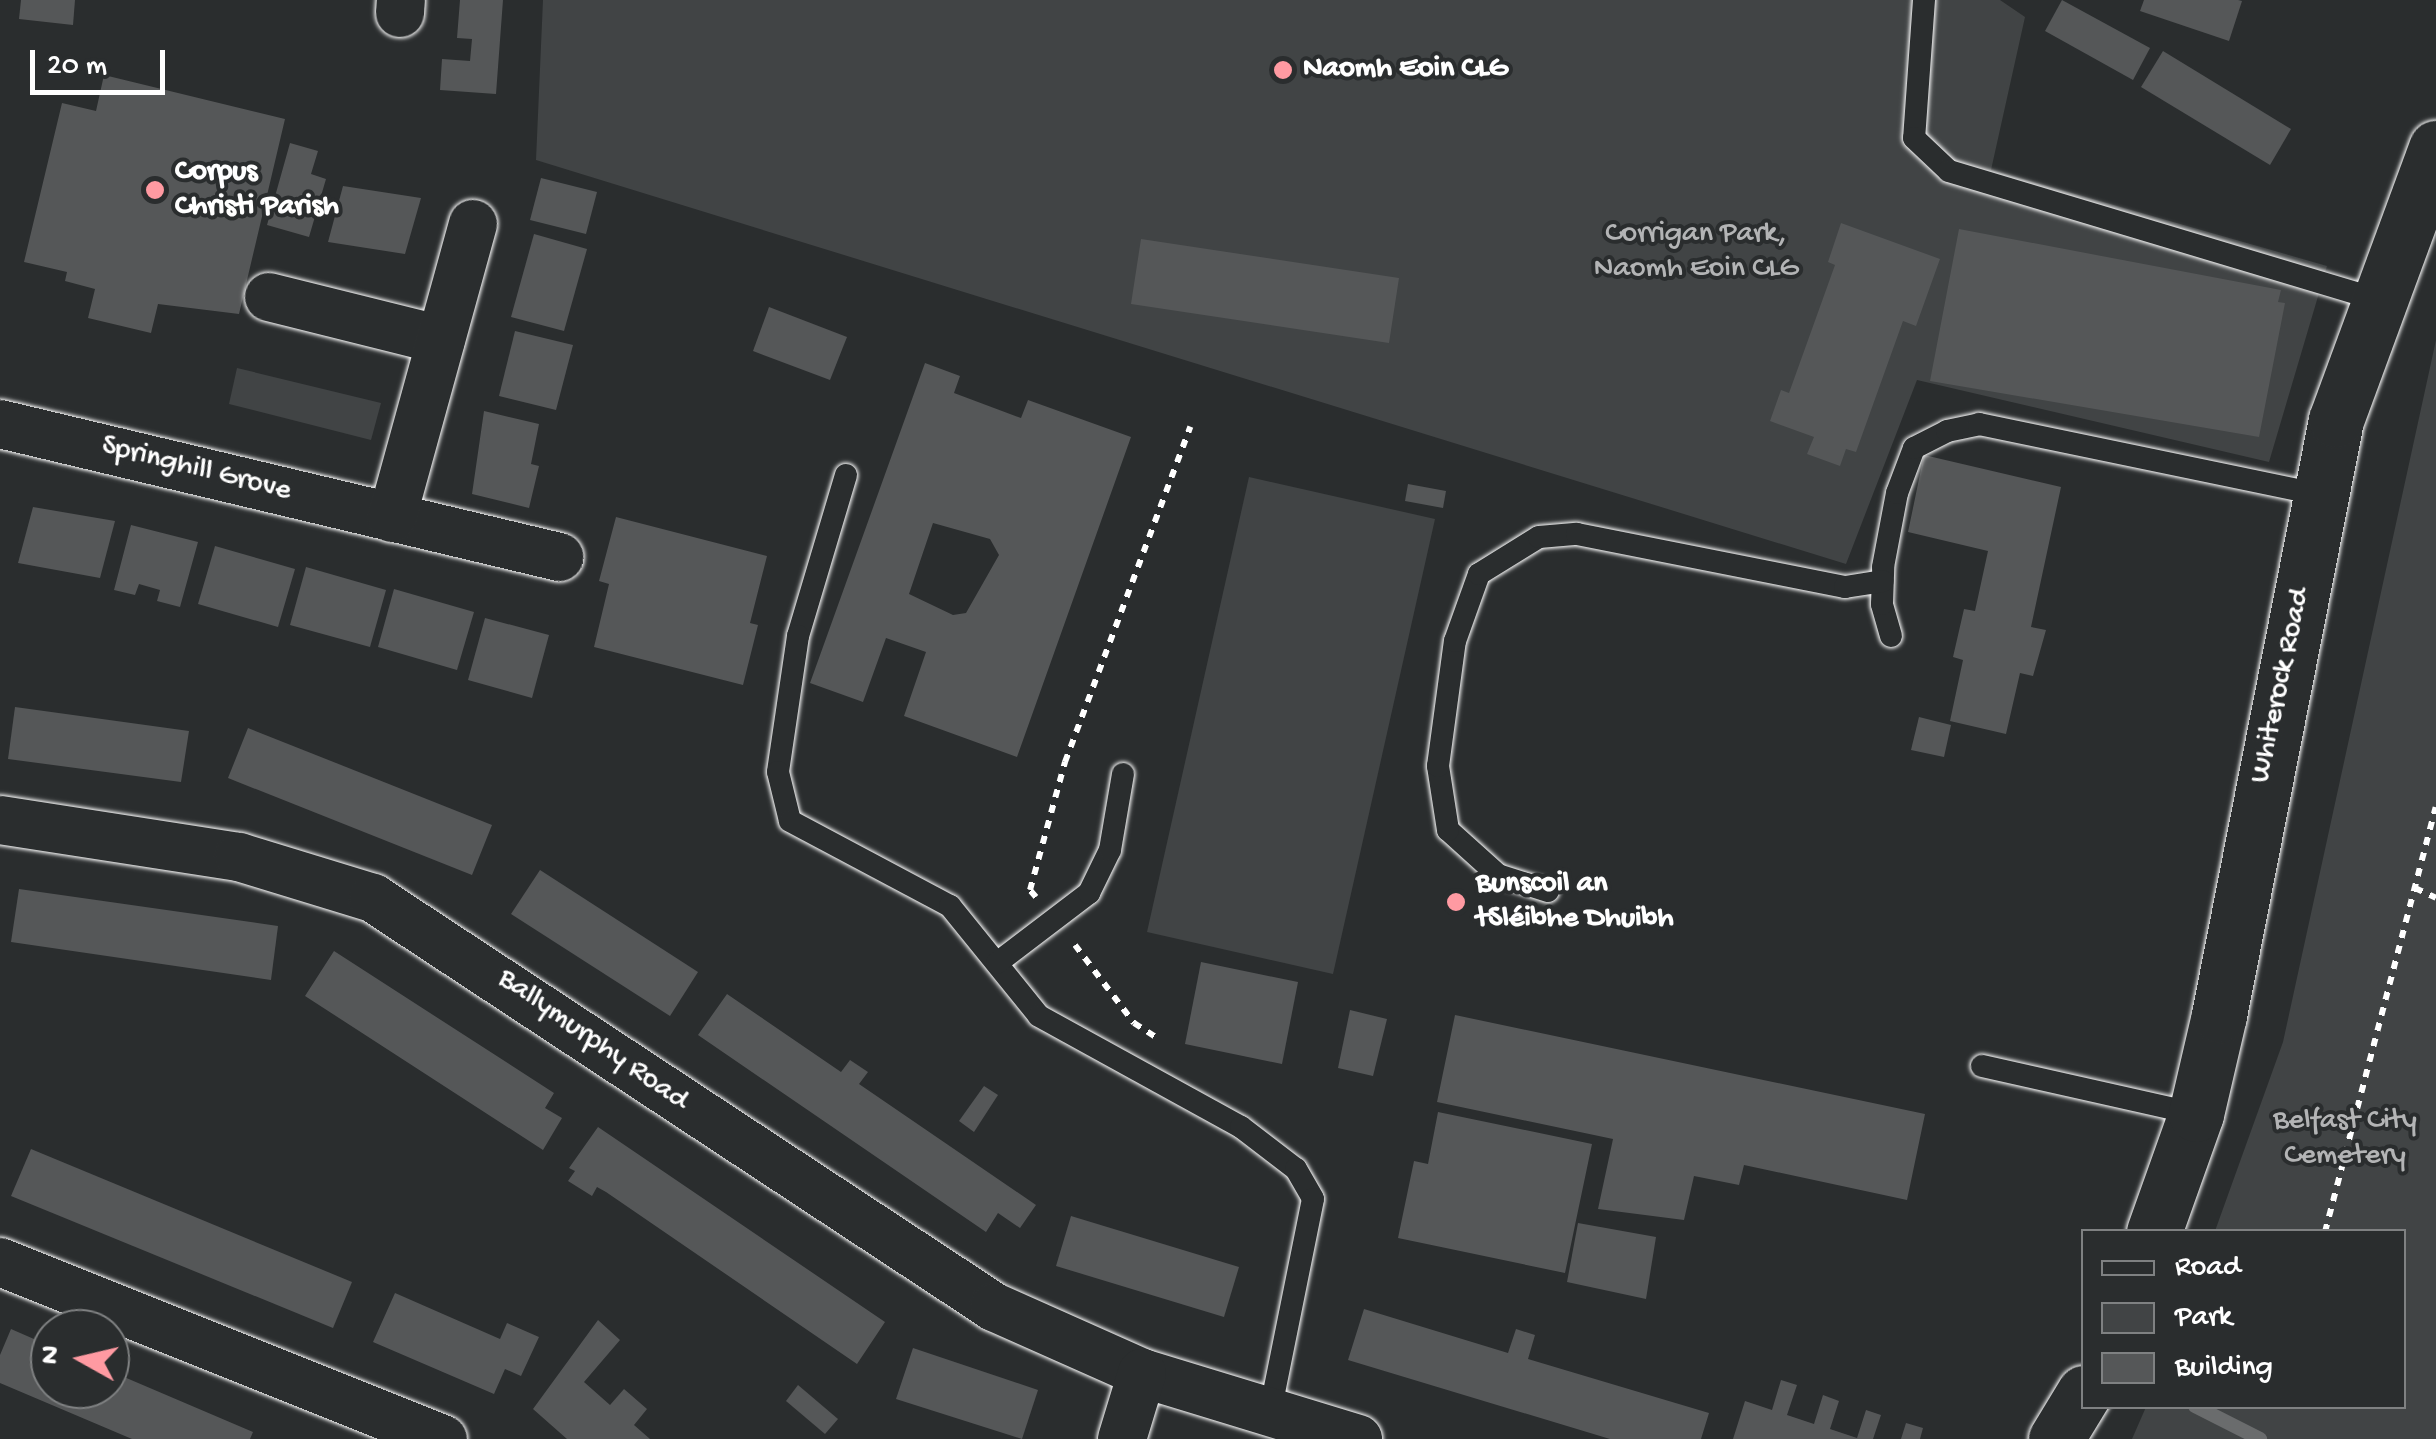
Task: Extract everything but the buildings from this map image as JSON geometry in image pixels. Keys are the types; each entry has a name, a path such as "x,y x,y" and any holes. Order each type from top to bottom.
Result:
{"street":[{"name":"Whiterock Road","path":"2155,1229 2196,1114 2336,420 2376,299 2436,148"},
{"path":"392,518 472,224"},
{"path":"269,298 440,340"},
{"name":"Springhill Grove","path":"0,424 559,557"},
{"name":"Ballymurphy Road","path":"0,820 240,856 374,898 994,1306 1142,1373 1358,1439"},
{"path":"0,1262 443,1439"},
{"path":"1122,1439 1142,1373"},
{"path":"2056,1439 2081,1398"}],"lane":[{"path":"1924,0 1914,138 1950,171 2376,299"},
{"path":"1891,636 1883,580 1897,494 1914,448 1979,424 2321,495"},
{"path":"846,474 798,636 778,772 790,821 950,906 1039,1016 1240,1127 1296,1169 1313,1199 1270,1412"},
{"path":"1548,891 1498,875 1448,830 1438,766 1456,642 1479,574 1539,538 1577,534 1845,588 1883,580"},
{"path":"997,964 1089,893 1110,850 1123,774"},
{"path":"1982,1066 2196,1114"}],"path":[{"path":"1166,1043 1134,1023 1030,890 1065,762 1190,427"},
{"path":"2326,1229 2436,807"},
{"path":"2415,888 2436,898"}],"green space":[{"name":"Corrigan Park, Naomh Eoin CLG","path":"543,0 2000,0 2025,17 1991,170 2327,266 2269,462 1917,380 1846,564 536,160"},
{"name":"Belfast City Cemetery","path":"2436,340 2436,1439 2132,1439 2145,1409 2406,1409 2406,1229 2216,1229 2283,1042"},
{"path":"237,368 381,403 371,440 229,404"},
{"path":"1249,477 1435,519 1333,974 1147,932"}],"waterway":[{"path":"2201,1409 2260,1439"}],"place":[{"name":"Naomh Eoin CLG","path":"1283,70"},
{"name":"Corpus Christi Parish","path":"155,190"},
{"name":"Bunscoil an tSléibhe Dhuibh","path":"1456,902"}]}
